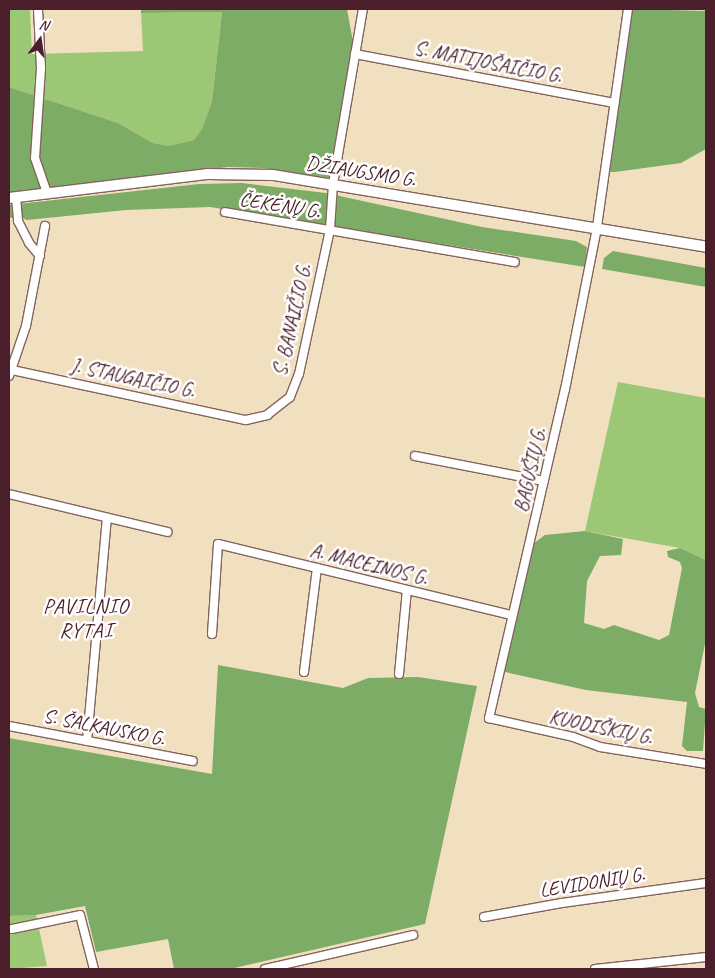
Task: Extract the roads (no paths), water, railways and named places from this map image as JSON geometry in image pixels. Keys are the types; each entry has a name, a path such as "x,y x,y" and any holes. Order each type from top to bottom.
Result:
{"street":[{"path":"38,9 41,68 35,158 47,193"},
{"name":"S. BANAIČIO G.","path":"246,420 267,415 290,397 299,374 330,229 333,184 363,9"},
{"name":"BAGUŠIŲ G.","path":"489,718 544,481 597,228 628,9"},
{"name":"S. MATIJOŠAIČIO G.","path":"355,54 614,103"},
{"name":"DŽIAUGSMO G.","path":"12,197 237,172 333,184 706,247"},
{"path":"12,197 18,221 29,243 40,256"},
{"name":"ČEKĖNŲ G.","path":"225,212 330,229"},
{"path":"10,373 26,326 45,226"},
{"path":"330,229 515,262"},
{"name":"J. STAUGAIČIO G.","path":"10,373 246,420"},
{"path":"415,456 544,481"},
{"path":"9,494 167,532"},
{"path":"87,741 107,518"},
{"name":"A. MACEINOS G.","path":"212,634 218,544 512,615"},
{"path":"304,672 317,568"},
{"path":"399,674 407,590"},
{"name":"KUODIŠKIŲ G.","path":"489,718 574,737 600,747 706,764"},
{"name":"S. ŠALKAUSKO G.","path":"9,726 193,761"},
{"name":"LEVIDONIŲ G.","path":"484,917 562,902 706,883"},
{"path":"12,929 80,915 94,969"},
{"path":"265,969 413,935"},
{"path":"595,969 706,957"}],"district":[{"name":"PAVILNIO RYTAI","path":"86,618"}]}
